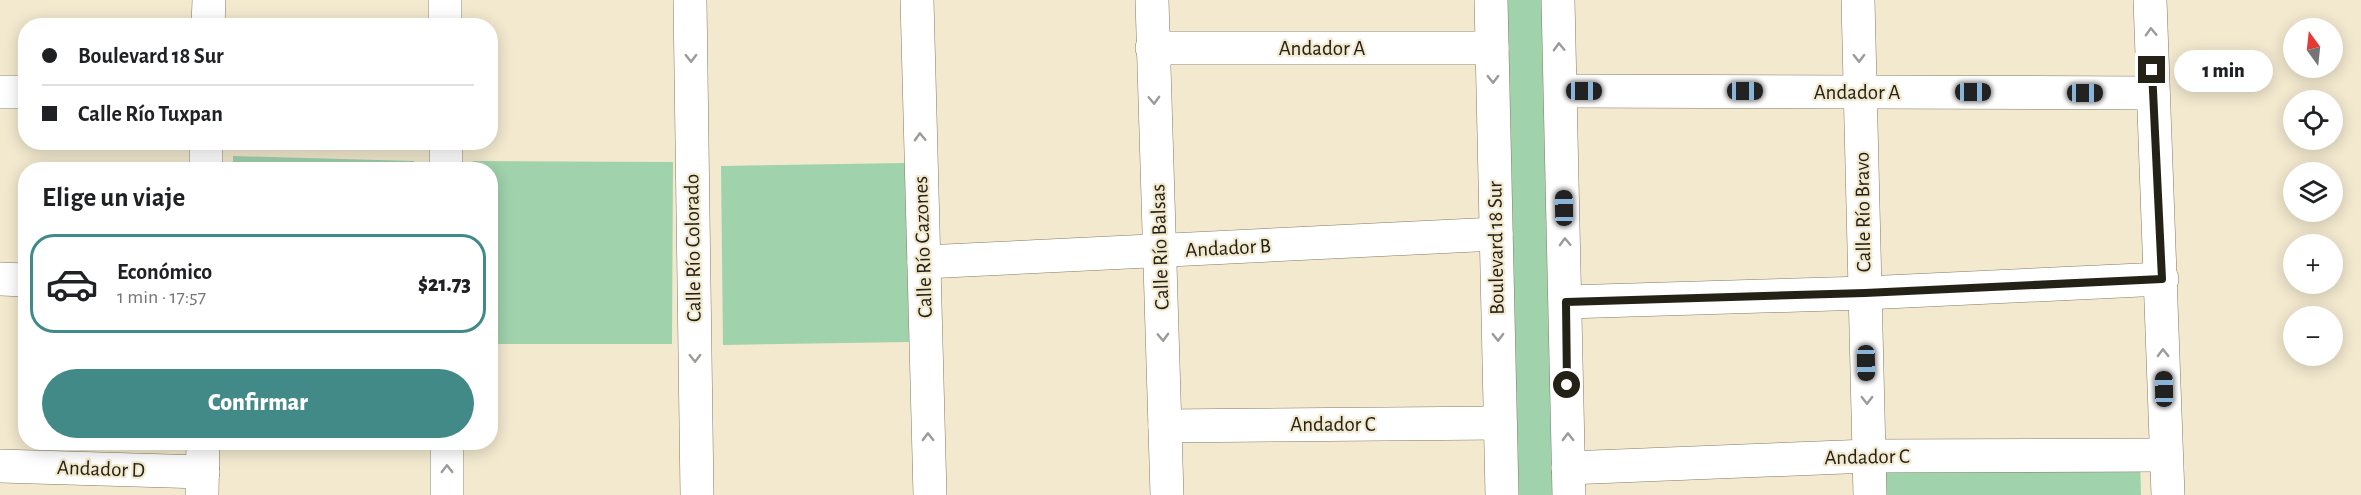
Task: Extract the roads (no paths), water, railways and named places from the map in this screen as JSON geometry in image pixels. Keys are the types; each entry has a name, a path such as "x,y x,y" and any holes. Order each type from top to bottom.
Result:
{"street":[{"path":"208,18 209,0"},
{"path":"445,0 445,18"},
{"name":"Calle Río Colorado","path":"690,0 697,495"},
{"name":"Calle Río Cazones","path":"917,0 930,495"},
{"name":"Calle Río Balsas","path":"1152,0 1167,495"},
{"name":"Boulevard 18 Sur","path":"1491,0 1502,495"},
{"path":"1558,0 1569,482"},
{"name":"Calle Río Bravo","path":"1858,0 1870,495"},
{"path":"2150,0 2162,279 2165,455 2168,495"},
{"name":"Andador A","path":"1152,48 1492,48"},
{"name":"Andador A","path":"1560,91 2153,93"},
{"path":"0,92 18,92"},
{"name":"Andador B","path":"924,262 1496,234"},
{"path":"0,279 18,280"},
{"path":"1566,302 1865,293 2162,279"},
{"name":"Andador C","path":"1165,426 1500,423"},
{"path":"447,450 447,495"},
{"name":"Andador C","path":"1569,482 1869,456 2165,455"},
{"name":"Andador D","path":"0,466 202,470"}]}
